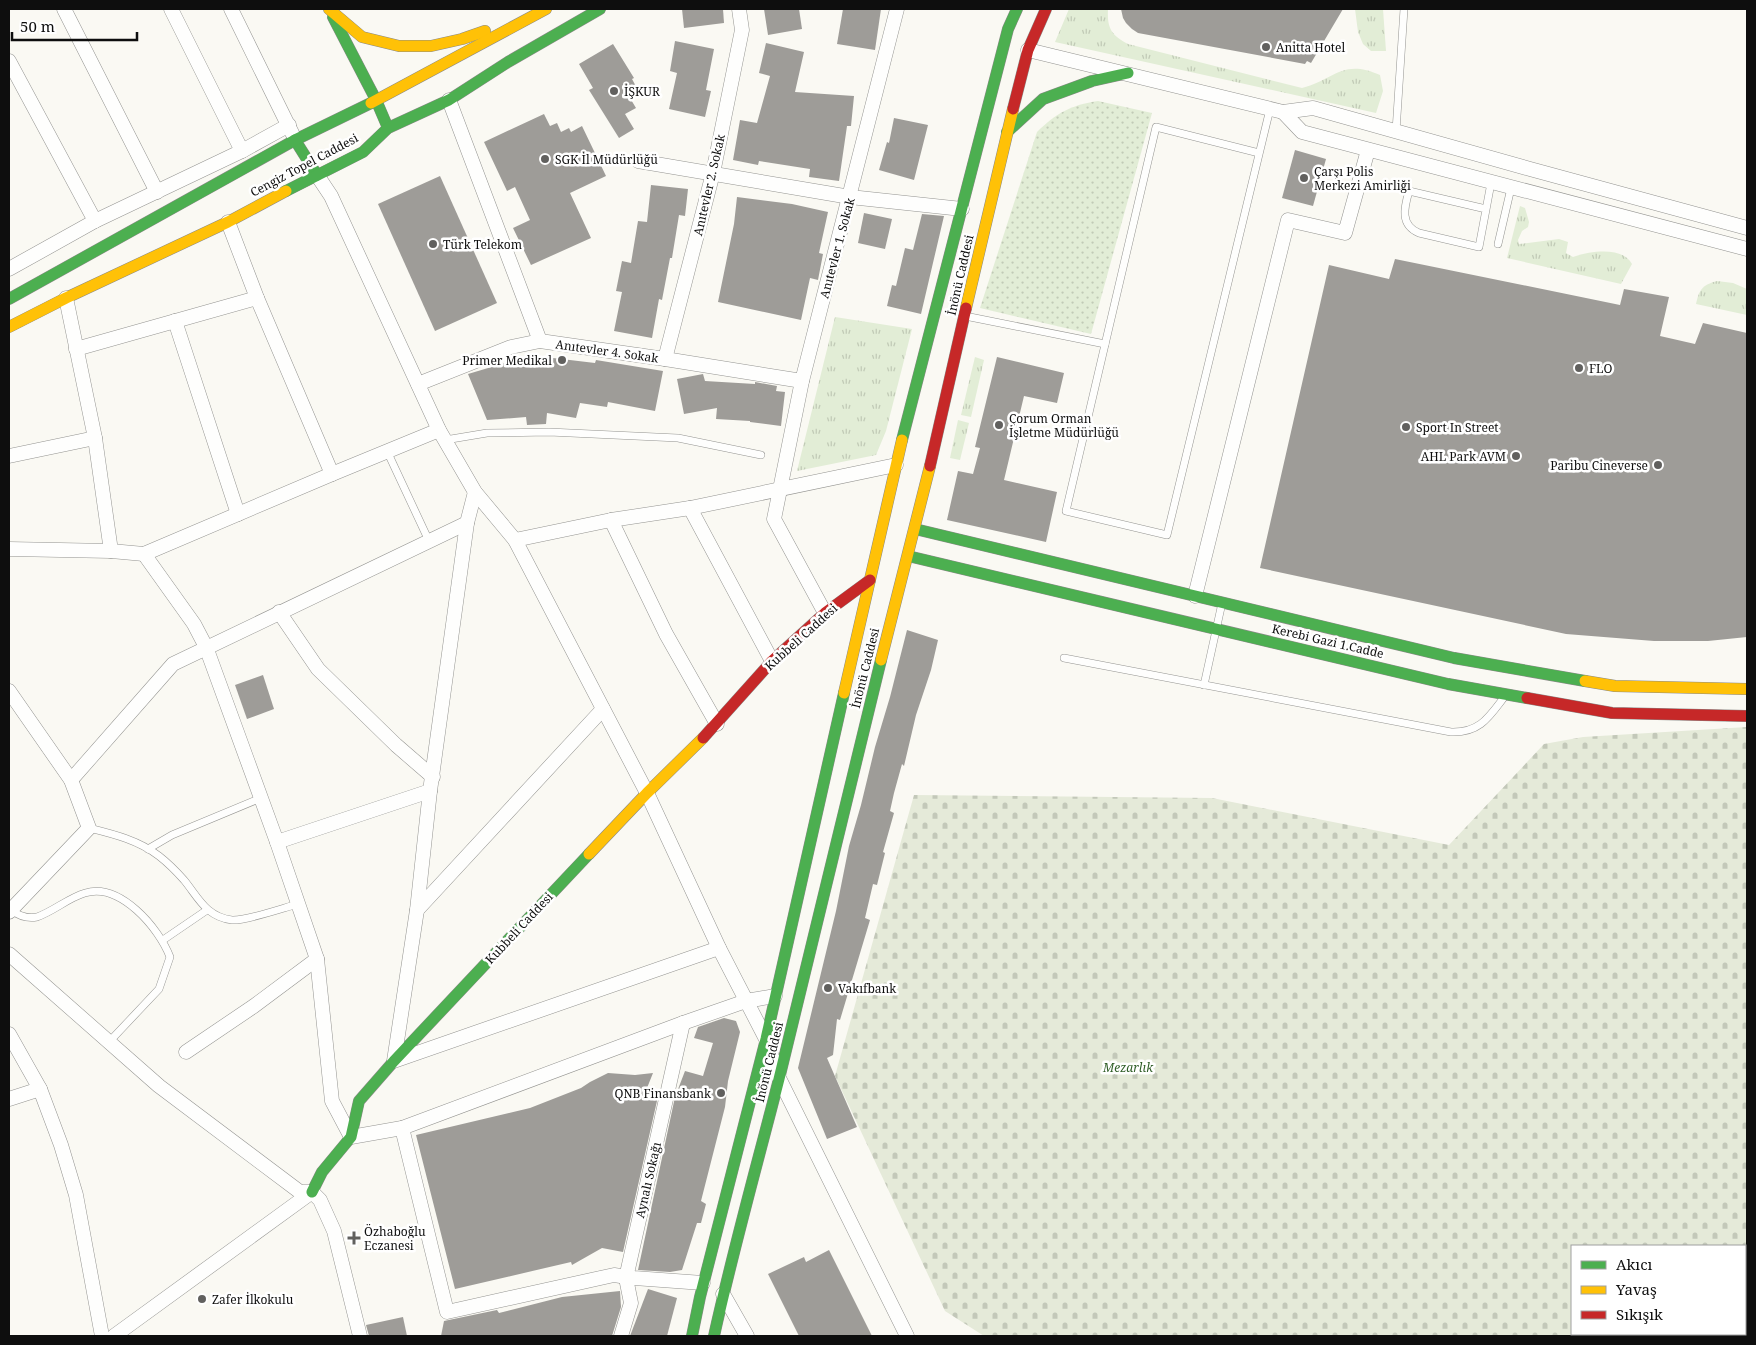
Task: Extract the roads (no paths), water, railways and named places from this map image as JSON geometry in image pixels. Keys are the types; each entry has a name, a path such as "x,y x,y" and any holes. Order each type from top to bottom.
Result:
{"street":[{"path":"64,9 157,192"},
{"path":"171,9 242,151"},
{"path":"231,9 295,140 331,196 442,435 475,492 515,540 647,793 719,948 766,1039 779,1078 907,1336"},
{"path":"329,9 362,37 399,46 431,46 462,39 544,9"},
{"path":"329,9 376,100 388,128"},
{"name":"Cengiz Topel Caddesi","path":"9,299 295,140 376,100 544,9"},
{"name":"Cengiz Topel Caddesi","path":"9,327 66,298 228,222 317,174 363,152 388,128 449,100 524,52 600,9"},
{"name":"Anıtevler 2. Sokak","path":"665,359 713,173 742,30 739,9"},
{"name":"Anıtevler 1. Sokak","path":"825,613 774,519 802,381 897,9"},
{"name":"İnönü Caddesi","path":"692,1336 703,1283 766,1039 896,465 1008,29 1017,9"},
{"name":"İnönü Caddesi","path":"714,1336 723,1294 779,1078 847,794 915,529 1007,132 1028,50 1046,9"},
{"path":"1028,50 1276,110 1313,108 1747,228"},
{"path":"9,61 95,221"},
{"path":"1007,132 1043,99 1092,81 1128,73"},
{"path":"449,100 540,342"},
{"path":"1276,110 1302,132 1747,249"},
{"path":"9,269 95,221 242,151 289,125"},
{"path":"1191,609 1288,220 1345,233 1368,150"},
{"path":"638,161 850,197 962,209"},
{"path":"228,222 257,298 332,474"},
{"path":"66,298 95,438 111,551"},
{"path":"76,349 257,298"},
{"path":"175,321 238,514"},
{"name":"Anıtevler 4. Sokak","path":"418,384 511,347 540,342 665,359 802,381"},
{"path":"9,549 111,551 144,554 388,451 442,435"},
{"path":"9,456 95,438"},
{"path":"515,540 612,520 690,508 896,465"},
{"path":"475,492 467,522 417,910 394,1061 719,948"},
{"path":"690,508 772,661"},
{"path":"612,520 666,634 716,724"},
{"path":"71,780 173,664 467,522"},
{"name":"Kerebi Gazi 1.Cadde","path":"915,529 1191,609 1216,629 1448,684 1612,713 1747,716"},
{"path":"144,554 194,624 206,647 277,842 317,958 332,1101 350,1138 402,1128 683,1023 746,1002 775,996"},
{"name":"Kerebi Gazi 1.Cadde","path":"908,556 1191,609 1222,603 1454,658 1615,686 1747,690"},
{"name":"Kubbeli Caddesi","path":"312,1192 322,1172 350,1138 359,1101 394,1061 647,793 716,724 772,661 825,613 870,580"},
{"path":"279,612 318,670 396,745 432,784"},
{"path":"9,691 71,780 89,828 10,911"},
{"path":"417,910 603,709"},
{"path":"277,842 432,784"},
{"path":"9,954 159,1086 300,1192 312,1192 320,1200 334,1231 360,1336"},
{"path":"186,1052 254,1006 317,958"},
{"name":"Aynalı Sokağı","path":"621,1336 630,1303 626,1278 683,1023"},
{"path":"9,1034 40,1089 61,1145 76,1195 102,1336"},
{"path":"9,1099 40,1089"},
{"path":"402,1128 447,1312 614,1275 626,1278 703,1283"},
{"path":"114,1336 312,1192"},
{"path":"723,1294 747,1336"}],"lane":[{"path":"1396,131 1404,9"},
{"path":"1259,153 1156,127 1066,511 1167,535 1259,153 1276,110"},
{"path":"1486,209 1409,191 1405,212 1406,221 1410,229 1419,233 1479,246 1491,183"},
{"path":"1498,244 1511,188"},
{"path":"964,315 1105,344"},
{"path":"442,435 487,432 549,432 678,438 762,455"},
{"path":"388,451 429,541"},
{"path":"1204,685 1222,603"},
{"path":"1064,658 1459,732 1473,729 1486,721 1507,694"},
{"path":"148,849 172,835 261,798"},
{"path":"89,828 125,838 148,849 172,868 207,910 222,918 238,920 298,904"},
{"path":"10,911 20,916 31,918 42,915 85,893 94,891 110,892 117,895 151,924 163,940 170,957 158,989 109,1042"},
{"path":"163,940 207,910"}],"place":[{"name":"Anitta Hotel","path":"1266,47"},
{"name":"İŞKUR","path":"614,91"},
{"name":"SGK İl Müdürlüğü","path":"545,159"},
{"name":"Çarşı Polis Merkezi Amirliği","path":"1304,178"},
{"name":"Türk Telekom","path":"433,244"},
{"name":"Primer Medikal","path":"562,360"},
{"name":"FLO","path":"1579,368"},
{"name":"Çorum Orman İşletme Müdürlüğü","path":"999,425"},
{"name":"Sport In Street","path":"1406,427"},
{"name":"AHL Park AVM","path":"1516,456"},
{"name":"Paribu Cineverse","path":"1658,465"},
{"name":"Vakıfbank","path":"828,988"},
{"name":"QNB Finansbank","path":"721,1093"},
{"name":"Özhaboğlu Eczanesi","path":"354,1238"},
{"name":"Zafer İlkokulu","path":"202,1299"}],"park label":[{"name":"Mezarlık","path":"1128,1067"}]}
